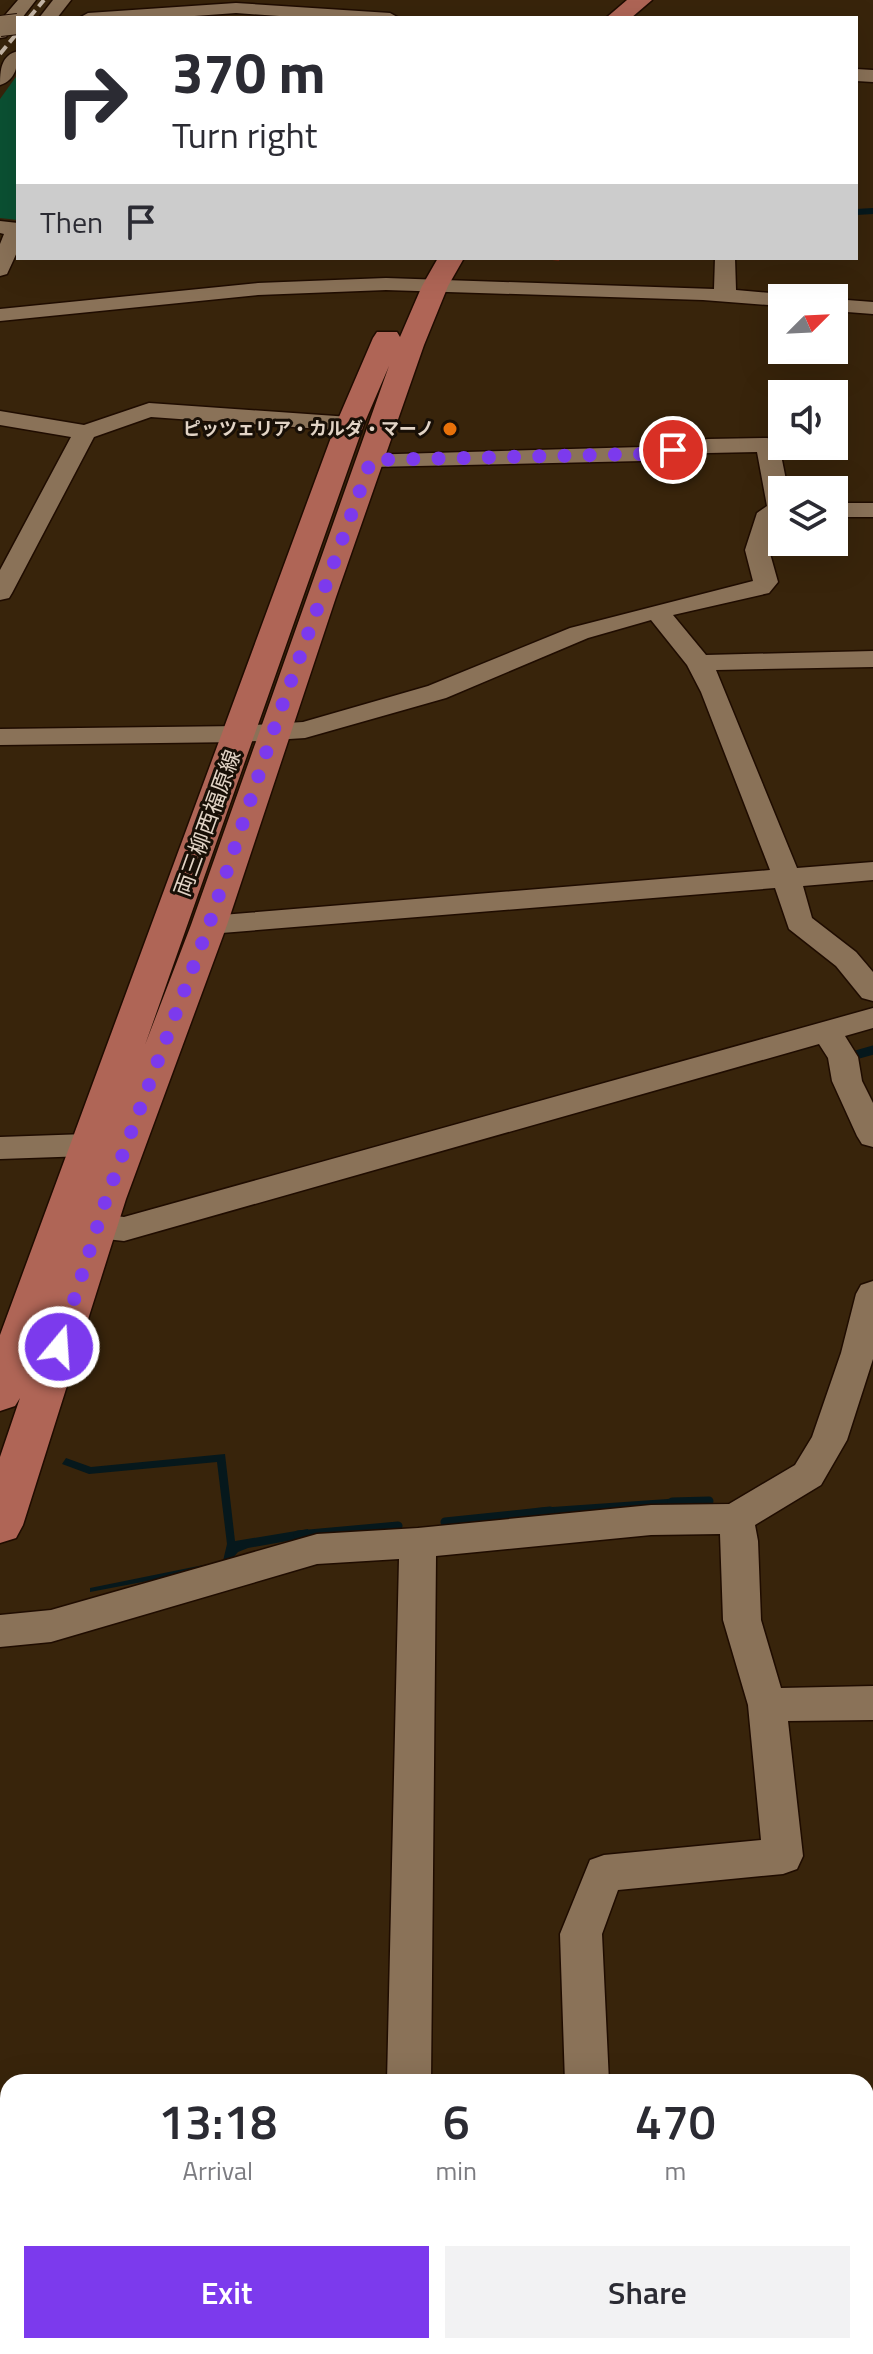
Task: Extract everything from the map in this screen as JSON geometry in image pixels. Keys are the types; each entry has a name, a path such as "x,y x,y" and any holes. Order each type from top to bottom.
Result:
{"main road":[{"path":"620,16 641,0"},
{"path":"649,16 667,0"},
{"name":"両三柳西福原線","path":"0,1394 81,1220 125,1149 209,925 256,733 350,424 431,272"},
{"name":"両三柳西福原線","path":"0,1525 81,1220 87,1145 371,460 431,272"}],"street":[{"path":"50,16 62,0"},
{"path":"118,16 236,8 379,13"},
{"path":"0,26 16,13"},
{"path":"0,33 16,13"},
{"path":"0,79 16,59"},
{"path":"0,227 16,229 0,270"},
{"path":"725,260 725,296"},
{"path":"0,315 431,272 768,299"},
{"path":"848,306 873,308"},
{"path":"0,418 85,432 149,410 350,424"},
{"path":"4,578 85,432"},
{"path":"371,460 642,454 708,446 767,445 774,476"},
{"path":"848,510 873,510"},
{"path":"0,737 305,730 437,692 579,633 657,611 760,588 766,582 757,550 768,516"},
{"path":"657,611 699,663 714,692 787,879 799,922 846,959 873,991"},
{"path":"699,663 873,659"},
{"path":"209,925 873,871"},
{"path":"81,1220 124,1229 873,1018"},
{"path":"825,1030 843,1057 847,1081 873,1136"},
{"path":"0,1148 87,1145 125,1149"},
{"path":"0,1631 51,1626 317,1549 418,1543 651,1520 735,1519 808,1475 829,1440 866,1354 873,1294"},
{"path":"587,2074 581,1934 604,1873 783,1856 767,1705 742,1620 740,1541 735,1519"},
{"path":"409,2074 418,1543"},
{"path":"767,1705 873,1703"}],"green space":[{"path":"16,77 16,220 0,218 0,99"}],"shaded area":[{"path":"225,1454 235,1541 308,1529 310,1537 248,1548 238,1552 226,1566 90,1592 90,1588 223,1561 227,1544 217,1462 89,1474 62,1464 66,1458 91,1467"},
{"path":"682,1498 683,1505 540,1516 538,1508"}],"waterway":[{"path":"858,212 873,211"},
{"path":"854,1061 852,1056 873,1050"},
{"path":"672,1502 709,1501"},
{"path":"445,1522 550,1511"},
{"path":"298,1535 398,1526"}],"railway":[{"path":"31,16 44,0"},
{"path":"0,54 16,34"}],"place":[{"name":"ピッツェリア・カルダ・マーノ","path":"450,429"}],"route":[{"path":"59,1347 106,1199 209,925 277,720 371,460 642,454 673,450"}]}
